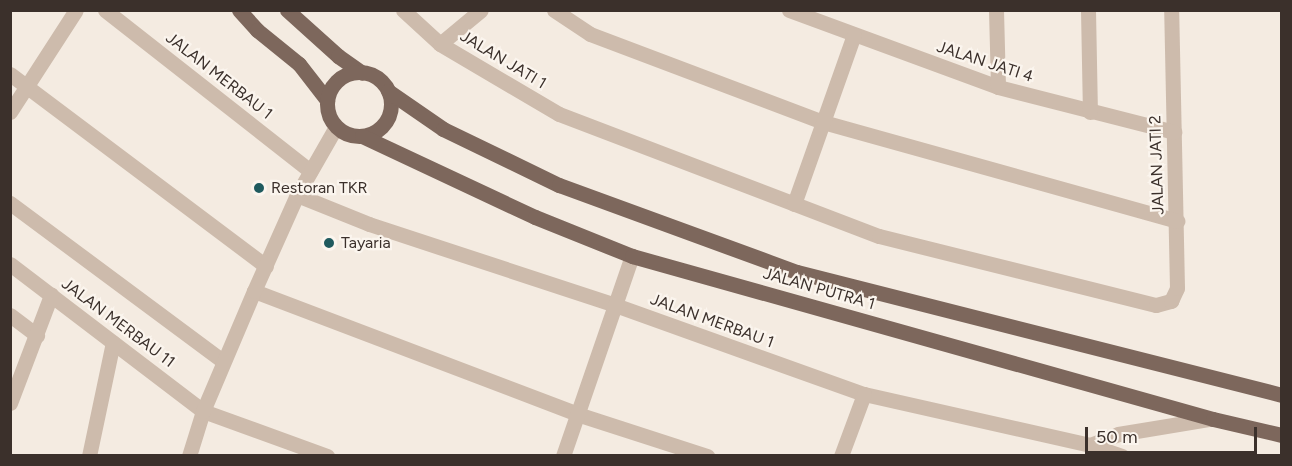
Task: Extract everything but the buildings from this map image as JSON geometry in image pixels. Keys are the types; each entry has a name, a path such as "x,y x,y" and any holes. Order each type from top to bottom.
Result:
{"main road":[{"path":"239,10 257,30 299,64 327,100"},
{"path":"287,10 338,56 362,73 373,76 388,91 391,102 386,121 380,128 362,136 344,132 336,127 327,110 327,100 330,91 342,77 362,73"},
{"name":"JALAN PUTRA 1","path":"388,91 443,129 559,185 797,272 1281,395"},
{"name":"JALAN PUTRA 1","path":"362,136 535,217 632,256 1213,419 1281,435"}],"street":[{"path":"10,112 29,88 76,10"},
{"name":"JALAN MERBAU 1","path":"105,10 310,171"},
{"name":"JALAN JATI 1","path":"403,10 440,44 559,114 879,236 1156,305"},
{"path":"440,44 481,10"},
{"path":"555,10 590,34 823,122 1177,221"},
{"name":"JALAN JATI 4","path":"789,10 854,36 998,87 1174,132"},
{"path":"996,10 998,87"},
{"path":"1088,10 1090,112"},
{"name":"JALAN JATI 2","path":"1156,305 1171,301 1176,295 1177,221 1171,10"},
{"path":"794,204 854,36"},
{"path":"10,74 266,266"},
{"path":"189,456 203,411 254,291 297,195 336,127"},
{"name":"JALAN MERBAU 1","path":"297,195 369,224 615,305 864,394 1090,445 1122,456"},
{"path":"10,203 223,361"},
{"path":"563,456 632,256"},
{"name":"JALAN MERBAU 11","path":"10,264 203,411 327,456"},
{"path":"254,291 577,414 707,456"},
{"path":"10,402 38,335 51,295"},
{"path":"10,315 38,335"},
{"path":"89,456 113,342"},
{"path":"841,456 864,394"},
{"path":"1090,445 1118,434 1213,419"}],"place":[{"name":"Restoran TKR","path":"259,188"},
{"name":"Tayaria","path":"329,243"}]}
